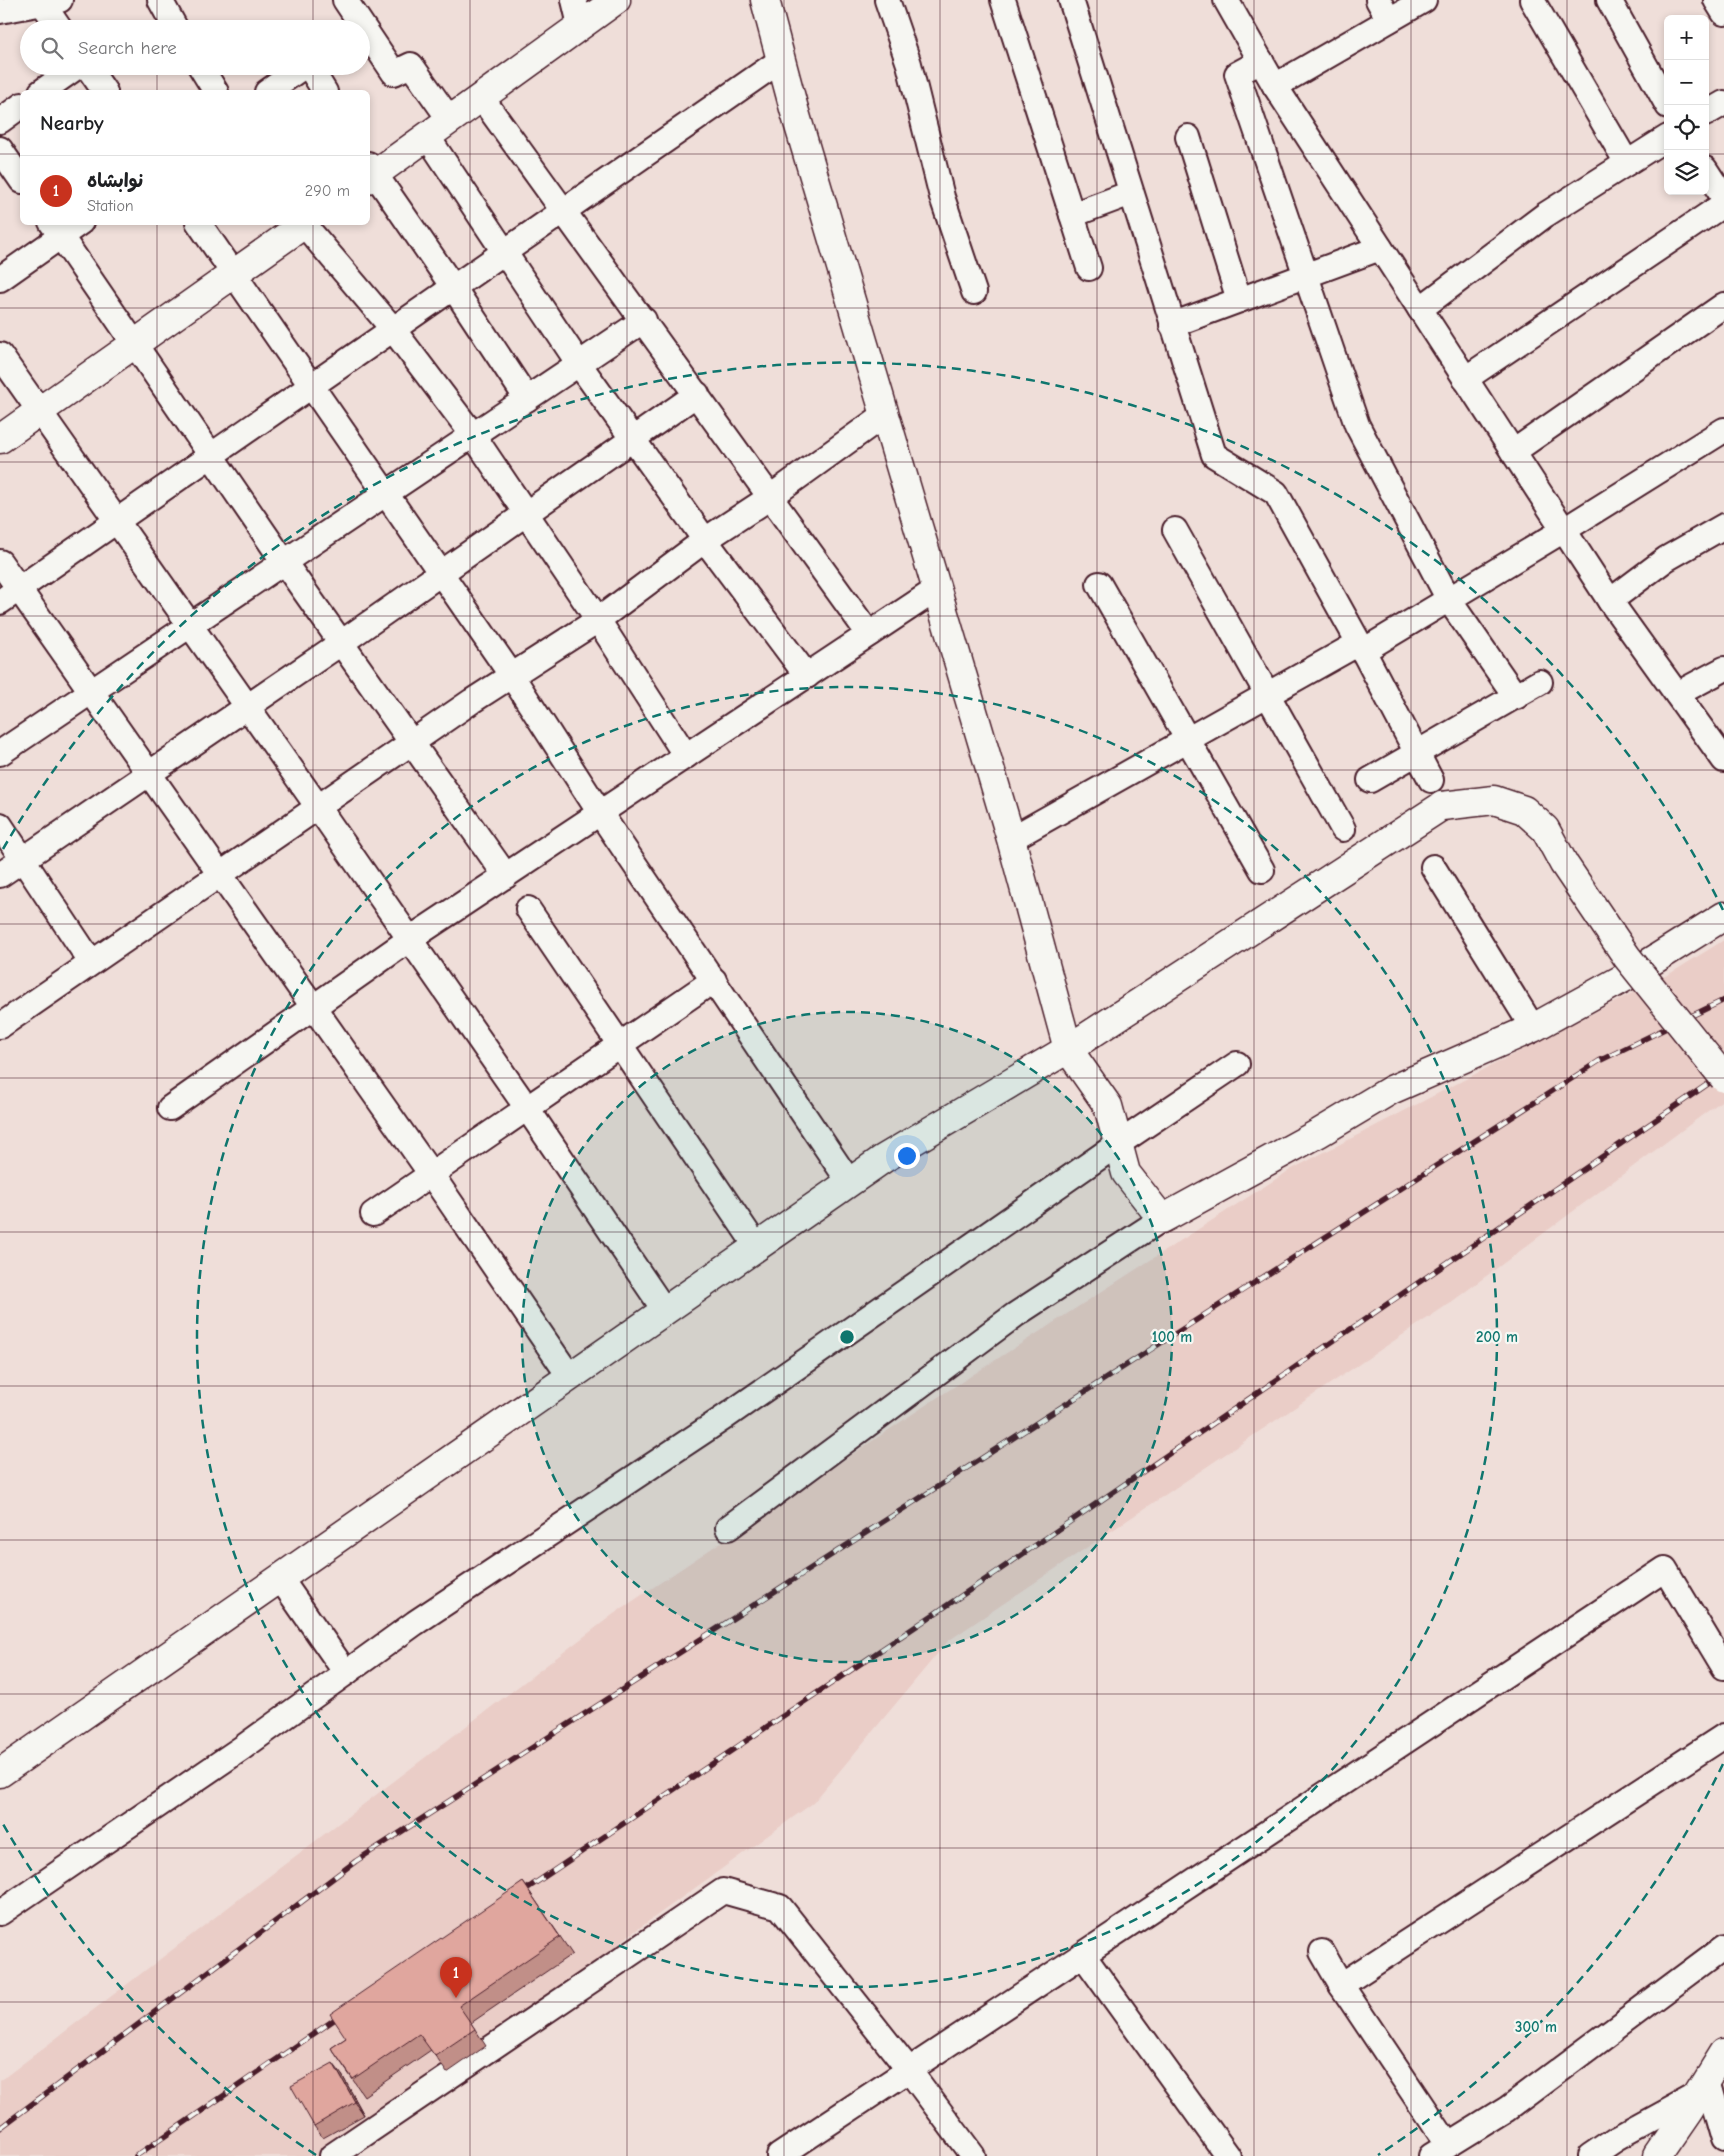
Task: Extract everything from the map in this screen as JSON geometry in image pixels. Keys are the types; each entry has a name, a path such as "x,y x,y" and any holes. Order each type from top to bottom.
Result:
{"street":[{"path":"160,0 171,20"},
{"path":"345,0 357,20"},
{"path":"527,398 453,287 370,172 427,136 481,97 577,13 616,0"},
{"path":"765,0 884,415 1011,840 1068,1049 1108,1106 1126,1174 1162,1219"},
{"path":"887,0 909,64 942,197 974,292"},
{"path":"1003,0 1089,268"},
{"path":"1071,0 1214,455 1276,493 1361,647 1431,780"},
{"path":"1226,0 1275,86 1610,601 1724,760"},
{"path":"1378,0 1389,20"},
{"path":"1275,86 1424,0"},
{"path":"1532,0 1627,163"},
{"path":"1608,0 1667,105"},
{"path":"1716,0 1724,13"},
{"path":"0,11 48,1 56,20"},
{"path":"370,40 394,73 411,65 450,120"},
{"path":"0,602 116,520 212,456 311,384 782,60"},
{"path":"1261,61 1237,74 1357,425 1449,600 1516,697"},
{"path":"44,90 65,75"},
{"path":"94,75 105,90"},
{"path":"206,75 215,90"},
{"path":"270,90 291,75"},
{"path":"315,75 324,90"},
{"path":"481,97 644,320 869,634"},
{"path":"0,121 20,106"},
{"path":"427,136 579,364 705,540 806,676"},
{"path":"1188,137 1239,300"},
{"path":"1420,309 1545,215 1664,140"},
{"path":"0,149 20,178"},
{"path":"1709,174 1724,198"},
{"path":"1072,215 1131,193"},
{"path":"1466,379 1724,204"},
{"path":"0,279 56,229 70,225"},
{"path":"200,225 512,676 600,813 850,1183"},
{"path":"0,440 235,275 301,225"},
{"path":"306,225 392,328 473,435 598,620 686,756"},
{"path":"56,229 284,562 506,876"},
{"path":"1172,324 1380,248"},
{"path":"1513,452 1724,305"},
{"path":"0,753 644,320"},
{"path":"0,354 410,939 665,1311"},
{"path":"0,875 341,643 632,437 697,394"},
{"path":"0,1026 412,743 598,620 705,540 770,498 884,415"},
{"path":"1011,840 1269,694 1449,600 1724,430"},
{"path":"1610,601 1666,559 1724,526"},
{"path":"1175,530 1343,828"},
{"path":"0,562 431,1174 570,1377"},
{"path":"1099,584 1262,870"},
{"path":"170,1108 410,939 937,589"},
{"path":"1677,694 1724,669"},
{"path":"1370,780 1540,682"},
{"path":"0,1773 884,1160 1068,1049 1442,806 1494,800 1524,810 1545,829 1564,864 1627,957 1724,1078"},
{"path":"0,826 91,962"},
{"path":"1433,868 1533,1028"},
{"path":"528,909 757,1247"},
{"path":"728,1528 1015,1315 1162,1219 1319,1133 1391,1090 1533,1028 1633,973 1724,916"},
{"path":"373,1214 714,980"},
{"path":"0,1913 242,1748 415,1622 725,1417 1118,1144 1237,1064"},
{"path":"779,2156 1665,1569 1724,1666"},
{"path":"280,1578 346,1673"},
{"path":"1341,1985 1724,1736"},
{"path":"332,2156 723,1891 780,1907 909,2070 973,2156"},
{"path":"1322,1952 1440,2151 1506,2109 1724,1947"},
{"path":"1083,1955 1228,2156"},
{"path":"1657,2156 1704,2086 1724,2052"},
{"path":"1704,2086 1724,2139"},
{"path":"1591,2156 1704,2086"}],"shaded area":[{"path":"1724,940 1724,1099 1450,1303 948,1641 813,1803 631,1934 489,2046 442,2079 318,2156 0,2156 0,2081 615,1613 929,1403 1290,1170 1671,973"}],"building":[{"path":"523,1882 560,1937 459,2006 475,2029 435,2056 419,2034 353,2079 331,2048 346,2038 330,2014"},
{"path":"333,2063 355,2102 314,2126 291,2086"}],"railway":[{"path":"0,2128 356,1861 1599,1061 1724,1000"},
{"path":"516,1896 998,1571 1724,1073"},
{"path":"136,2156 344,2013"}],"place":[{"name":"نوابشاہ","path":"456,1998"}]}
